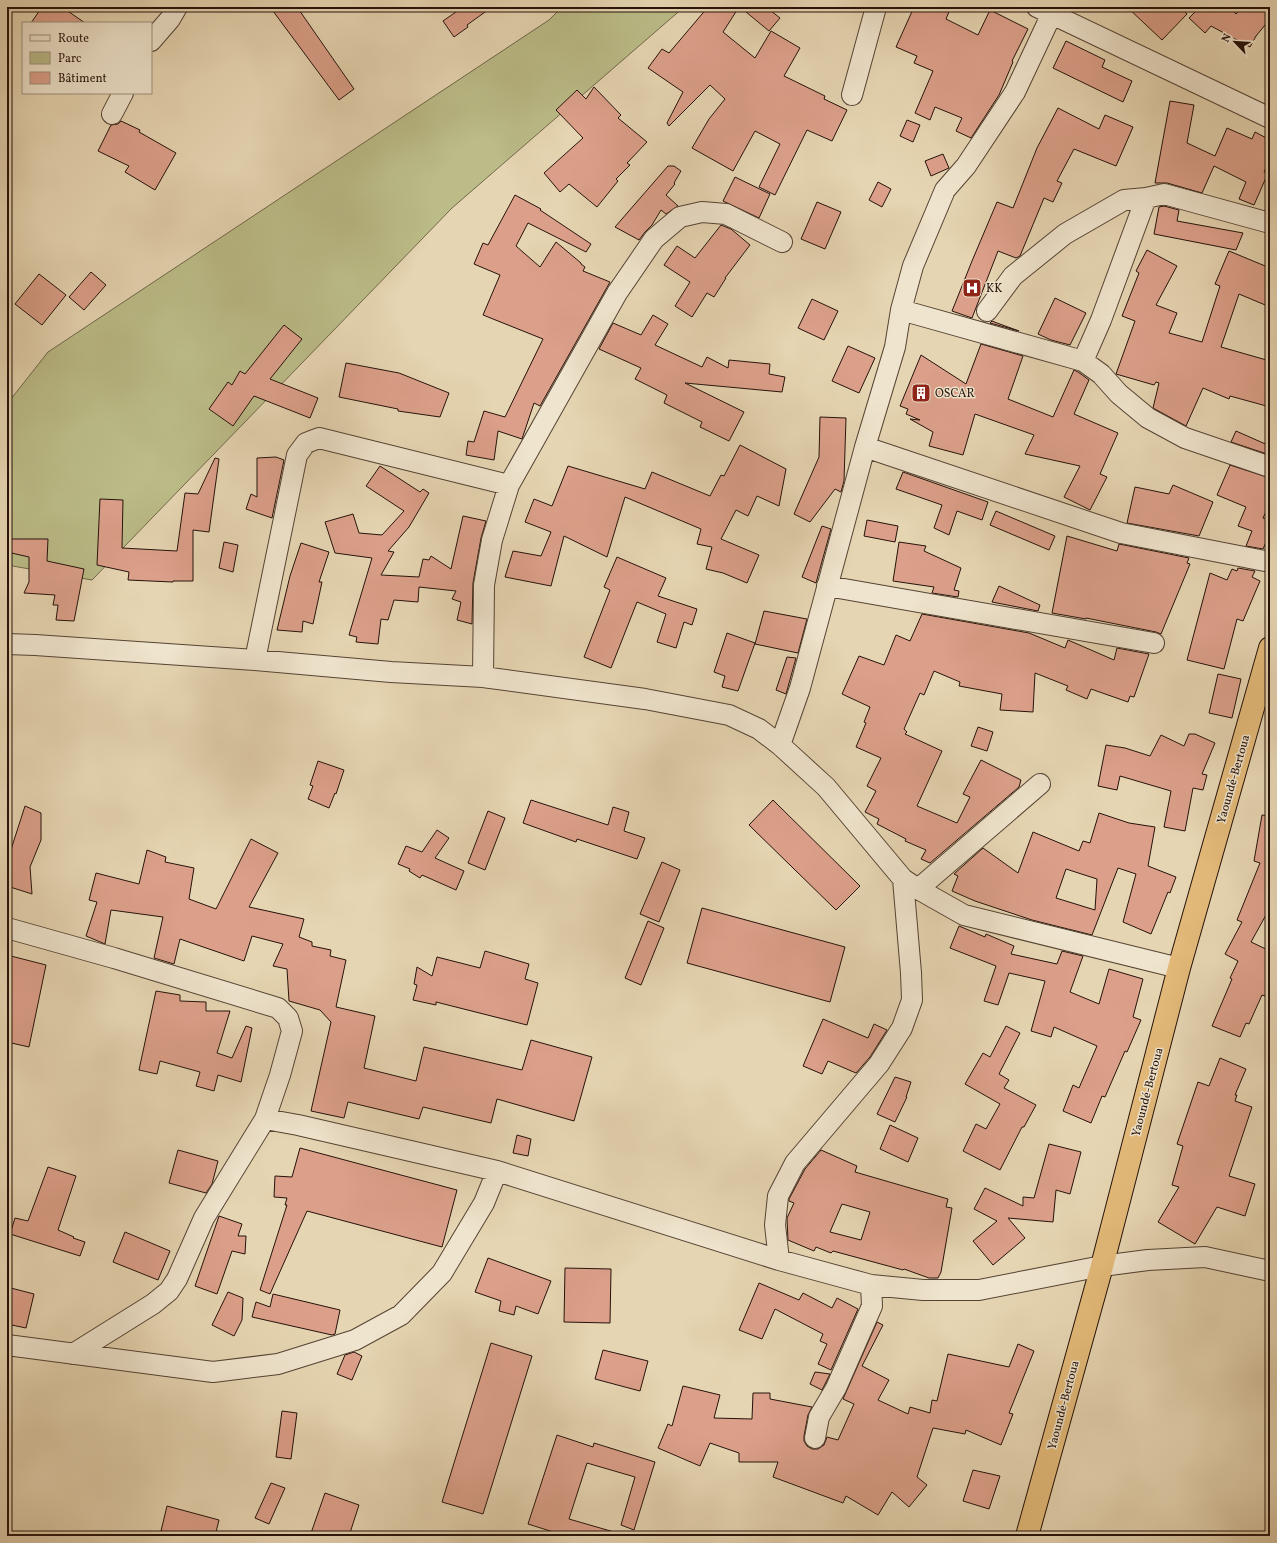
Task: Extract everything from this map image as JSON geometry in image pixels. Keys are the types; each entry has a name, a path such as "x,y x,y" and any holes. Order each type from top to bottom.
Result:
{"highway":[{"name":"Yaoundé-Bertoua","path":"1027,1536 1102,1266 1179,968 1270,648"}],"street":[{"path":"152,40 170,19 176,7"},
{"path":"852,95 876,7"},
{"path":"780,745 800,688 865,447 895,347 901,310 913,266 945,190 966,166 1014,92 1047,10 1270,118"},
{"path":"112,114 122,94"},
{"path":"987,311 1014,276 1065,234 1124,200 1146,198 1164,194 1270,222"},
{"path":"1083,361 1101,320 1146,198"},
{"path":"482,677 484,585 492,540 509,485 617,293 654,239 680,217 702,212 726,214 782,242"},
{"path":"901,310 1083,361 1101,374 1119,394 1148,418 1185,438 1270,467"},
{"path":"255,660 297,455 306,442 319,438 509,485"},
{"path":"865,447 1121,533 1270,562"},
{"path":"827,586 1154,643"},
{"path":"7,644 255,660 391,672 482,677 645,699 729,715 760,729 826,787 911,884 964,914 1179,968"},
{"path":"911,884 1040,784"},
{"path":"779,1260 775,1224 778,1196 781,1189 795,1163 879,1064 905,1021 912,1000 911,884"},
{"path":"7,928 114,958 278,1008 288,1018 292,1031 280,1075 265,1119 204,1218 177,1278 168,1291 153,1304 73,1354"},
{"path":"265,1119 497,1171 779,1260 871,1286 923,1290 979,1290 1102,1266 1148,1260 1205,1257 1270,1271"},
{"path":"7,1345 213,1372 278,1364 355,1340 401,1315 442,1273 484,1203 497,1171"},
{"path":"815,1438 819,1417 836,1388 872,1306 871,1286"}],"green space":[{"path":"562,7 684,7 452,208 92,580 7,565 7,404 48,352 549,20"}],"building":[{"path":"42,7 62,7 84,22 32,22"},
{"path":"270,7 297,7 354,89 339,100"},
{"path":"463,7 492,7 467,25 468,27 454,37 443,21"},
{"path":"708,7 739,7 723,32 755,58 771,31 800,48 784,76 825,96 824,99 847,110 832,141 807,130 775,195 759,187 780,144 755,131 733,171 692,148 709,119 725,99 710,85 669,126 667,123 683,92 648,68 662,49 669,53"},
{"path":"740,7 766,7 780,18 769,31"},
{"path":"914,7 951,7 946,19 978,35 990,10 1028,29 1012,61 1013,62 999,95 971,138 956,131 962,118 935,107 930,120 915,113 933,71 914,63 917,56 896,47"},
{"path":"1127,7 1180,7 1187,14 1162,40"},
{"path":"1200,7 1229,7 1236,14 1242,7 1270,7 1270,19 1256,36 1250,47 1211,26 1205,33 1189,18"},
{"path":"1066,41 1105,60 1102,67 1132,81 1123,102 1053,68"},
{"path":"594,87 621,115 618,118 647,142 627,163 630,165 616,179 618,181 597,207 569,184 560,192 544,173 583,138 556,110 577,90 586,99"},
{"path":"1170,101 1194,105 1187,143 1215,156 1227,128 1252,139 1255,132 1270,140 1270,160 1264,172 1268,173 1254,205 1239,199 1246,182 1214,166 1202,193 1167,183 1155,183"},
{"path":"1058,108 1099,129 1105,115 1133,127 1116,166 1074,149 1057,181 1062,183 1053,202 1044,198 1020,256 1016,258 998,251 972,318 952,311 997,202 1013,208 1037,148"},
{"path":"907,120 920,125 913,142 900,136"},
{"path":"121,121 140,130 139,132 176,153 155,190 125,172 129,166 98,151 111,125 118,124"},
{"path":"943,154 949,168 931,176 925,161"},
{"path":"668,166 674,166 681,171 674,183 675,184 666,195 678,206 666,214 661,210 652,225 639,240 615,227"},
{"path":"735,177 770,194 759,218 723,201"},
{"path":"878,182 891,189 882,207 869,200"},
{"path":"515,195 541,209 540,210 591,244 586,252 528,223 516,246 540,267 556,242 585,267 583,271 610,282 540,406 534,403 522,439 498,431 494,460 466,455 468,441 474,442 484,411 505,417 543,339 483,315 500,275 474,264 483,243 488,245"},
{"path":"817,202 841,212 825,249 801,239"},
{"path":"1164,206 1179,210 1177,221 1243,233 1236,250 1154,234 1159,207"},
{"path":"721,225 731,229 750,245 725,278 714,297 707,293 692,317 675,306 690,282 664,265 677,246 695,258"},
{"path":"1147,250 1177,266 1156,305 1177,313 1169,333 1202,342 1220,286 1215,284 1229,251 1270,268 1270,307 1239,294 1221,347 1270,361 1270,407 1230,396 1229,399 1203,388 1186,426 1153,408 1159,383 1156,382 1154,385 1116,374 1135,321 1122,316 1139,273 1136,271"},
{"path":"91,272 106,285 84,310 69,297"},
{"path":"39,274 66,295 42,325 15,304"},
{"path":"1055,298 1086,313 1070,345 1051,340 1038,334"},
{"path":"812,299 838,311 824,340 798,328"},
{"path":"653,315 668,324 655,345 702,367 707,357 728,368 729,360 770,364 769,374 785,377 782,392 685,383 744,412 729,441 700,427 702,422 664,403 667,395 635,379 641,368 599,349 613,323 641,335"},
{"path":"992,321 997,323 1019,331 990,323"},
{"path":"284,325 302,339 270,379 318,398 310,418 254,396 233,426 209,409 228,382 232,385 240,371 245,374"},
{"path":"981,344 1023,356 1008,399 1053,417 1074,370 1089,380 1074,414 1118,433 1100,474 1107,477 1090,510 1064,497 1080,466 1025,454 1034,435 975,414 963,455 929,446 933,432 910,419 920,420 906,414 908,409 900,406 921,355 966,384"},
{"path":"848,346 875,358 859,393 832,381"},
{"path":"346,363 399,373 449,393 440,417 398,411 398,409 339,397"},
{"path":"820,417 846,418 844,481 841,492 835,489 810,522 794,514 819,457"},
{"path":"1236,431 1270,446 1270,455 1231,442"},
{"path":"740,445 786,469 779,506 757,496 748,516 736,510 721,539 759,555 747,583 723,573 706,569 712,547 697,544 701,529 625,497 607,557 564,536 551,586 505,577 513,551 541,556 551,532 525,522 534,499 552,506 568,466 645,489 652,472 710,496 721,475 724,476"},
{"path":"276,457 284,460 272,518 246,509 251,494 257,497 257,458"},
{"path":"215,458 219,459 209,532 193,530 193,581 173,582 128,580 129,572 97,565 100,499 123,500 122,548 177,551 185,493 198,494"},
{"path":"1230,465 1270,478 1270,503 1263,518 1270,520 1270,533 1263,549 1246,546 1252,531 1238,526 1246,507 1217,495"},
{"path":"380,466 420,492 423,489 429,493 409,527 388,551 394,552 381,575 419,577 423,559 429,560 431,556 451,569 463,516 486,521 481,538 473,583 472,624 457,620 461,602 452,599 456,591 419,587 418,602 394,600 388,620 381,619 378,644 356,642 357,637 349,635 372,558 335,553 325,522 353,514 359,533 382,535 404,511 366,486"},
{"path":"903,472 988,502 982,520 957,511 949,535 934,528 942,505 896,489"},
{"path":"1173,485 1213,502 1199,536 1127,523 1135,487 1169,494"},
{"path":"996,511 1055,536 1049,550 990,525"},
{"path":"867,520 898,526 895,542 864,536"},
{"path":"822,526 831,529 816,583 802,577"},
{"path":"1067,536 1117,551 1119,544 1189,558 1187,563 1190,564 1161,634 1086,618 1052,613"},
{"path":"7,539 48,539 47,561 84,569 74,621 56,620 58,605 53,605 55,595 24,593 29,582 29,557 7,552"},
{"path":"224,542 238,545 233,572 219,568"},
{"path":"899,542 926,546 924,551 961,568 954,590 959,591 958,597 932,593 934,587 893,581"},
{"path":"301,543 329,552 319,582 322,582 313,624 303,621 302,632 277,630 290,576"},
{"path":"617,557 666,578 658,596 697,609 692,625 684,622 676,648 657,642 666,614 637,602 611,668 584,657 610,590 604,587"},
{"path":"1238,568 1255,571 1252,577 1260,581 1243,621 1237,619 1224,669 1187,660 1210,573 1227,580 1232,569 1237,571"},
{"path":"999,586 1040,605 1038,611 992,602"},
{"path":"764,611 807,619 798,653 755,644"},
{"path":"922,614 1029,633 1065,648 1068,640 1114,660 1117,648 1149,654 1134,697 1130,696 1128,702 1091,689 1087,699 1066,690 1068,686 1035,673 1033,712 1000,710 1002,694 959,686 960,682 934,671 924,695 920,693 904,729 907,732 905,734 942,751 917,806 957,823 970,797 963,794 981,760 1021,780 1019,787 930,863 921,859 926,850 905,841 906,839 877,824 879,819 865,812 876,791 867,786 881,758 856,747 866,723 864,722 870,707 842,694 859,656 884,665 896,635 910,641"},
{"path":"727,633 755,643 738,691 722,687 725,676 714,672"},
{"path":"787,657 796,658 786,694 776,690"},
{"path":"1218,674 1241,679 1232,718 1209,713"},
{"path":"978,727 993,732 987,751 971,746"},
{"path":"1189,734 1195,734 1215,743 1202,774 1207,775 1203,790 1193,788 1185,831 1164,827 1171,791 1120,776 1117,790 1098,786 1106,745 1125,748 1150,756 1161,735 1184,746"},
{"path":"318,761 344,770 336,794 335,793 329,808 308,799 313,786 310,785"},
{"path":"531,800 608,825 613,807 629,812 624,831 645,838 637,859 577,839 576,842 523,823"},
{"path":"773,800 860,886 836,910 749,825"},
{"path":"25,806 41,813 41,840 30,867 32,894 7,886 7,862"},
{"path":"488,811 505,818 485,870 468,863"},
{"path":"1099,813 1129,823 1155,827 1148,866 1176,877 1170,893 1168,892 1151,934 1123,922 1136,874 1118,868 1092,935 1032,920 975,901 952,891 958,876 954,874 983,848 1018,873 1033,832 1079,851 1083,841 1090,843","holes":["1066,869 1097,879 1095,910 1056,898"]},
{"path":"1262,815 1270,816 1270,916 1266,915 1251,942 1270,951 1270,986 1265,996 1262,995 1249,1024 1246,1023 1240,1037 1212,1026 1238,961 1225,954 1242,922 1237,920 1260,863 1254,861"},
{"path":"437,830 449,838 435,858 464,871 456,890 422,875 420,878 409,871 410,869 398,864 406,846 422,852"},
{"path":"251,839 278,853 249,907 304,919 299,937 312,942 312,946 331,950 330,956 346,960 336,1007 375,1016 364,1068 416,1081 424,1047 522,1070 531,1040 592,1057 574,1121 497,1099 491,1123 423,1107 419,1119 348,1102 344,1118 311,1111 331,1022 320,1010 289,1001 287,969 273,966 283,944 252,936 244,961 180,939 174,964 154,958 163,917 111,910 105,944 86,936 97,902 89,900 96,873 139,884 147,850 166,857 165,862 194,868 189,899 216,909"},
{"path":"662,862 680,870 659,922 640,914"},
{"path":"702,908 845,947 830,1002 687,963"},
{"path":"648,921 664,928 641,985 625,978"},
{"path":"959,926 985,937 986,934 1014,946 1011,954 1057,964 1062,951 1083,956 1070,992 1099,1004 1109,969 1143,979 1133,1017 1141,1020 1127,1052 1125,1051 1105,1097 1102,1096 1091,1123 1063,1111 1073,1085 1079,1088 1097,1046 1054,1027 1051,1037 1031,1031 1045,981 1009,973 998,1005 984,1001 996,966 950,948"},
{"path":"485,951 529,964 525,979 538,983 527,1025 436,1002 436,1005 413,1000 417,985 414,984 417,967 432,976 437,957 480,968"},
{"path":"7,955 46,965 29,1047 7,1042"},
{"path":"156,991 180,995 180,1001 206,1002 206,1011 230,1011 217,1053 232,1058 246,1026 252,1028 241,1082 218,1075 214,1091 196,1086 200,1072 160,1061 157,1074 139,1070"},
{"path":"823,1019 868,1038 874,1024 887,1030 870,1057 856,1073 828,1061 822,1074 803,1066"},
{"path":"1006,1026 1020,1033 999,1074 1009,1080 1004,1088 1036,1105 1024,1127 1022,1127 1000,1170 963,1151 976,1124 986,1129 1000,1104 965,1084 983,1053 990,1057"},
{"path":"1220,1058 1246,1069 1235,1095 1237,1095 1235,1101 1252,1107 1229,1176 1255,1184 1245,1216 1217,1207 1195,1244 1158,1222 1179,1187 1172,1185 1183,1146 1177,1144 1198,1082 1209,1086"},
{"path":"895,1077 911,1082 907,1097 895,1122 877,1114"},
{"path":"890,1125 918,1138 908,1162 880,1149"},
{"path":"517,1135 531,1139 528,1156 513,1153"},
{"path":"1049,1144 1081,1152 1070,1194 1056,1190 1053,1222 1008,1218 1025,1238 993,1265 973,1241 997,1221 974,1209 985,1188 1023,1206 1023,1197 1034,1198"},
{"path":"300,1148 457,1190 442,1247 307,1211 270,1294 260,1290 287,1205 285,1205 287,1198 274,1197 275,1176 292,1177"},
{"path":"178,1150 218,1161 212,1184 206,1193 169,1183"},
{"path":"821,1150 857,1166 855,1172 948,1199 946,1207 952,1208 941,1272 938,1278 929,1278 904,1269 903,1270 833,1251 831,1253 816,1247 814,1251 788,1240 787,1218 794,1203 789,1201 789,1199 805,1169","holes":["842,1204 870,1212 861,1240 830,1232"]},
{"path":"48,1167 76,1176 58,1230 74,1237 73,1238 85,1242 80,1256 10,1234 15,1218 28,1221"},
{"path":"219,1216 242,1224 238,1236 246,1236 245,1254 232,1251 217,1294 195,1286"},
{"path":"125,1232 170,1251 158,1280 113,1262"},
{"path":"488,1258 551,1281 538,1314 516,1306 514,1315 499,1311 501,1301 475,1292"},
{"path":"565,1268 611,1269 610,1323 564,1322"},
{"path":"759,1283 799,1300 803,1293 832,1308 837,1298 858,1309 831,1370 818,1364 827,1344 820,1341 823,1334 775,1309 762,1339 739,1330"},
{"path":"7,1287 34,1294 26,1328 7,1324"},
{"path":"228,1292 243,1298 242,1320 234,1336 212,1325"},
{"path":"273,1294 340,1310 335,1334 332,1335 252,1317 256,1302 270,1307"},
{"path":"877,1322 883,1325 862,1366 889,1380 878,1400 908,1414 910,1407 930,1413 932,1400 937,1401 948,1354 1009,1367 1018,1344 1034,1351 1009,1413 1013,1414 1001,1445 966,1430 965,1434 933,1428 917,1477 927,1485 909,1507 892,1492 878,1515 846,1496 843,1503 773,1477 778,1462 739,1462 739,1453 710,1443 700,1466 658,1448 668,1424 672,1426 683,1386 720,1395 714,1418 752,1419 753,1393 770,1393 770,1399 812,1407 808,1415 804,1436 804,1441 807,1446 812,1449 818,1449 824,1445 827,1437 838,1440 854,1404 843,1399"},
{"path":"491,1343 532,1356 483,1514 442,1502"},
{"path":"603,1350 648,1361 640,1391 595,1379"},
{"path":"354,1352 362,1356 352,1380 337,1374 345,1355"},
{"path":"815,1372 830,1374 822,1390 810,1384"},
{"path":"282,1411 297,1413 291,1459 276,1457"},
{"path":"557,1435 593,1447 594,1443 655,1462 634,1530 621,1525 635,1477 587,1463 569,1519 614,1532 613,1536 566,1536 528,1524"},
{"path":"973,1470 1000,1476 989,1509 963,1501"},
{"path":"271,1483 285,1488 269,1524 255,1518"},
{"path":"325,1493 359,1505 349,1536 310,1536"},
{"path":"167,1506 219,1520 215,1536 179,1536 161,1531"}],"place":[{"name":"KK","path":"972,288"},
{"name":"OSCAR","path":"921,393"}]}
